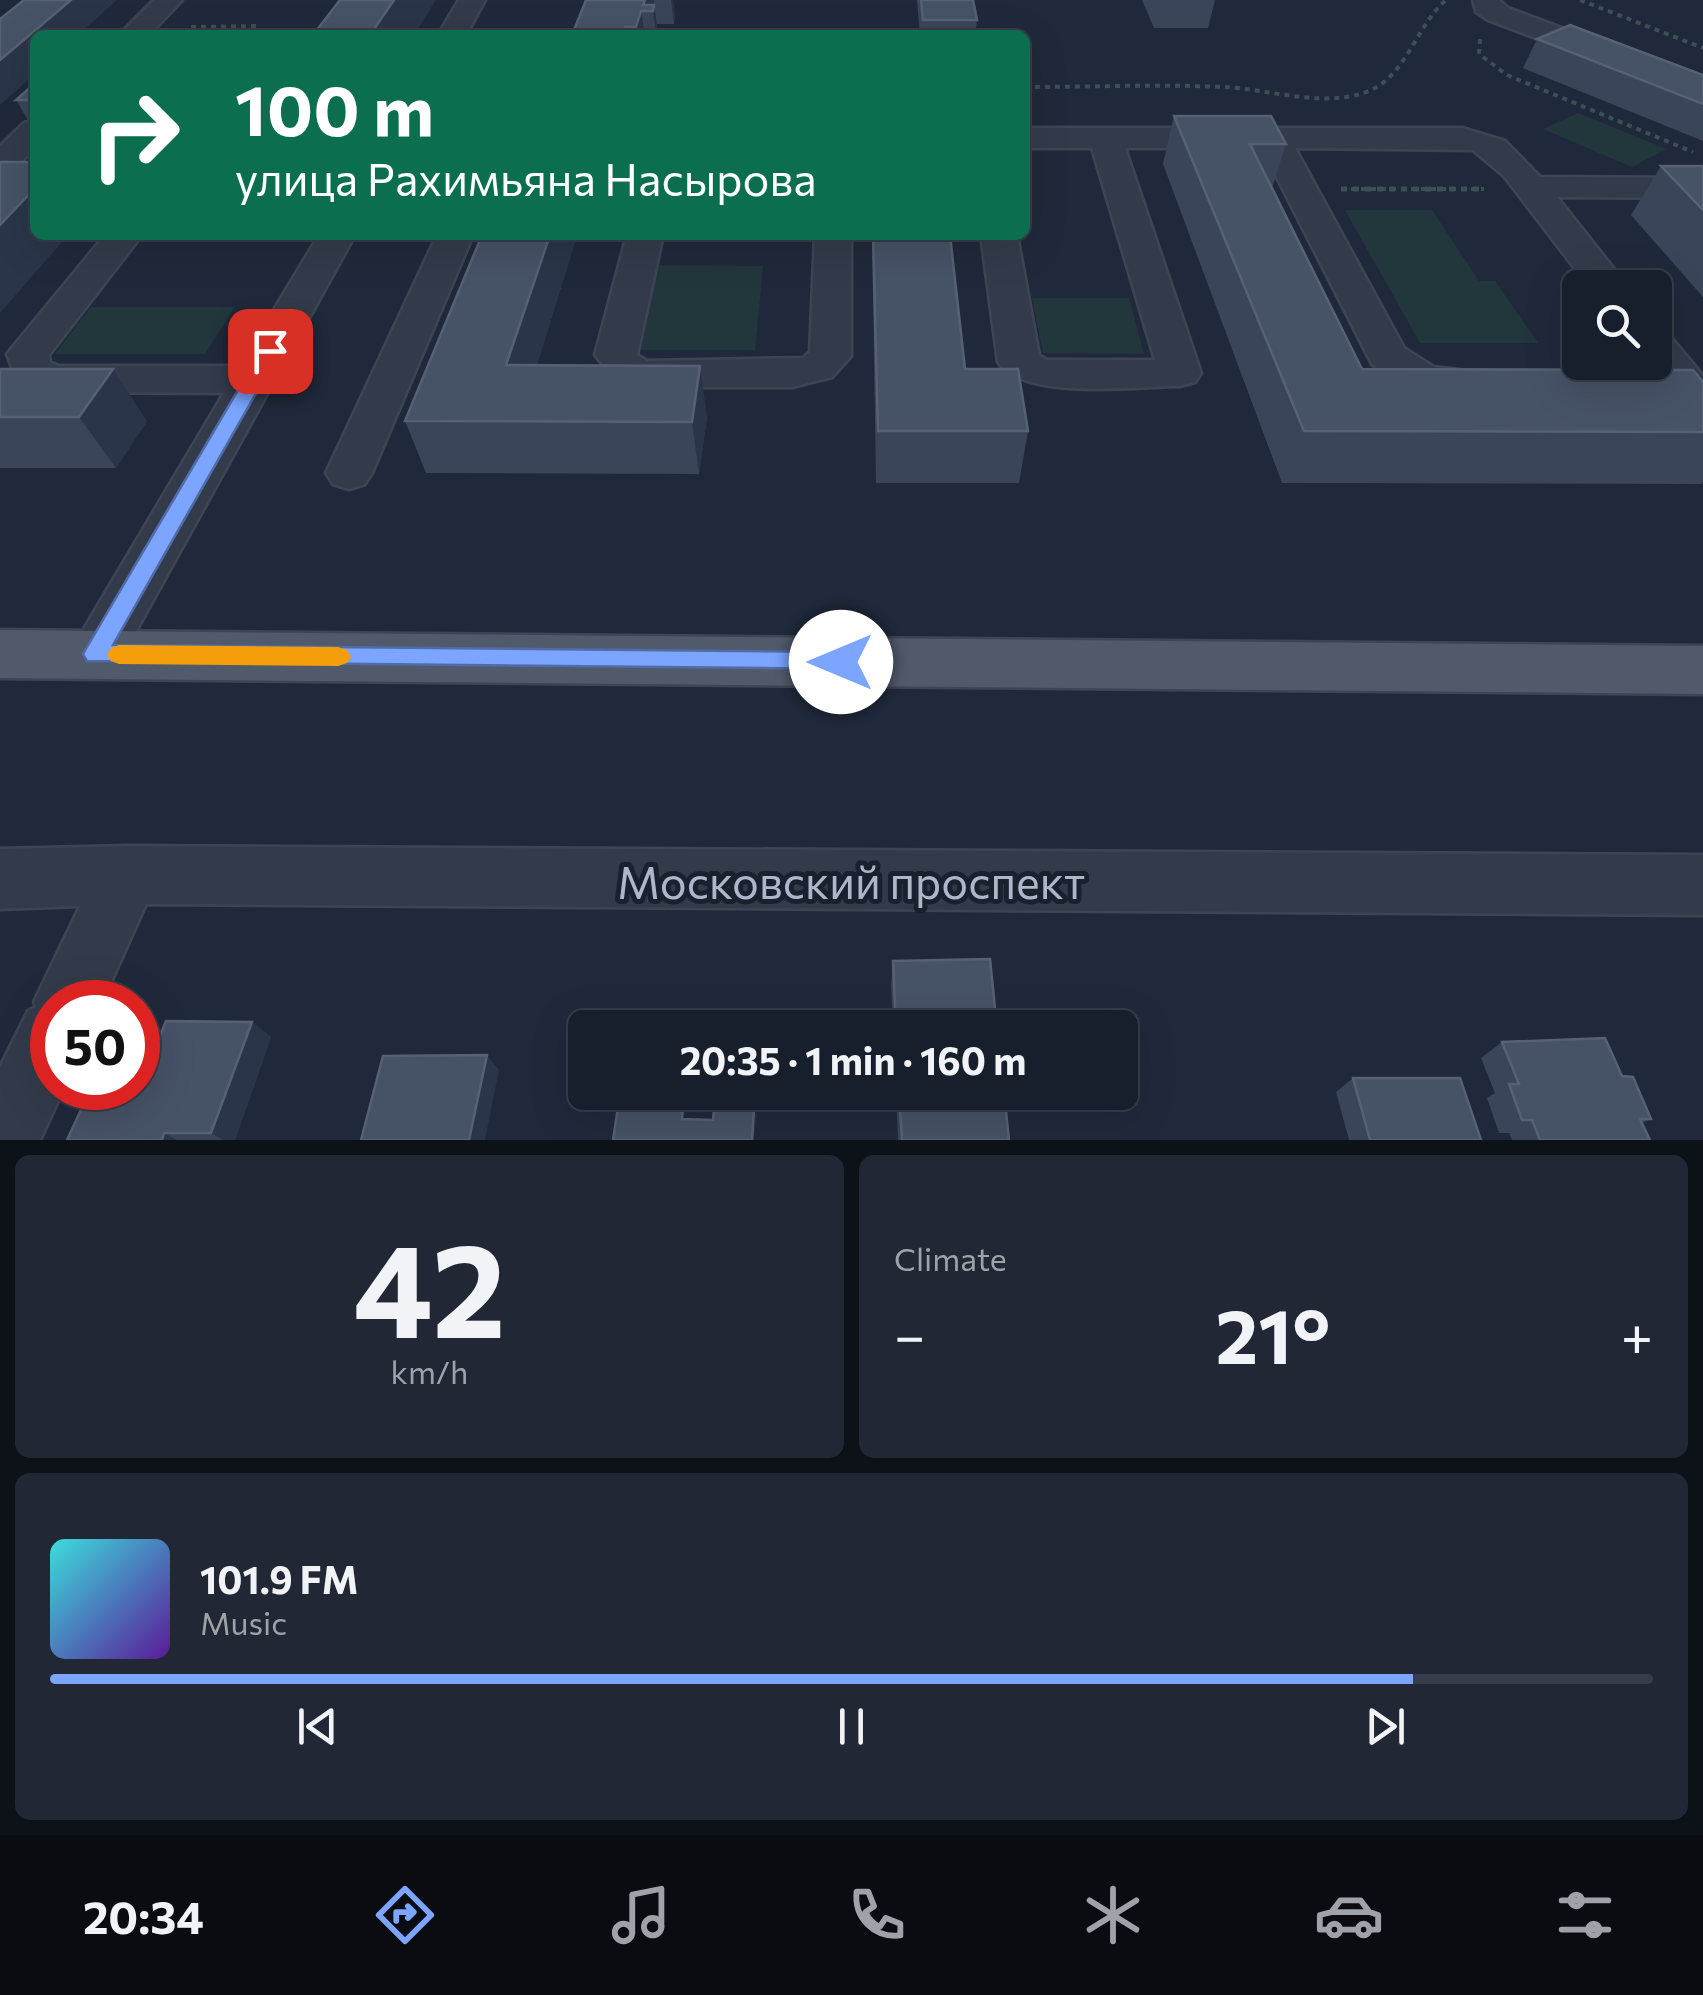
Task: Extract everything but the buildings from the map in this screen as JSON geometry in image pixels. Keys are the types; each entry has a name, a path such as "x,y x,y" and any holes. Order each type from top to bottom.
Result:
{"main road":[{"path":"0,654 1703,670"}],"street":[{"path":"138,30 169,0"},
{"path":"455,30 472,0"},
{"path":"1492,7 1703,92"},
{"path":"0,164 30,135"},
{"path":"1030,138 1476,140 1501,151 1596,270"},
{"path":"1000,240 1020,362 1025,368 1040,373 1180,373 1106,138"},
{"path":"1273,138 1387,355 1397,366 1428,380 1501,383"},
{"path":"0,178 30,178"},
{"path":"1531,188 1703,188"},
{"path":"120,240 28,354 31,370 52,379 254,380"},
{"path":"96,654 334,240"},
{"path":"350,473 453,240"},
{"path":"643,240 616,355 619,362 647,374 792,374 817,368 830,356 833,240"},
{"path":"1672,365 1695,393"},
{"path":"1631,383 1695,393"},
{"path":"78,980 128,876"},
{"name":"Московский проспект","path":"0,880 128,876 1703,885"},
{"path":"3,1140 30,1083"}],"path":[{"path":"1030,88 1221,87 1324,96 1365,92 1387,80 1416,34 1446,0"},
{"path":"1580,0 1703,48"},
{"path":"1492,7 1477,42 1479,54 1489,64 1703,156"},
{"path":"190,30 197,25 258,26 256,30"},
{"path":"1300,188 1531,188"}],"green space":[{"path":"1578,113 1666,149 1632,167 1543,129"},
{"path":"1345,210 1432,210 1479,281 1495,281 1538,343 1420,343"},
{"path":"652,265 763,266 755,350 634,350"},
{"path":"1032,298 1129,298 1144,354 1043,353"},
{"path":"91,307 235,307 205,354 55,354"}],"slow traffic":[{"path":"119,655 338,657"}],"route":[{"path":"270,351 96,654 841,662"}]}
